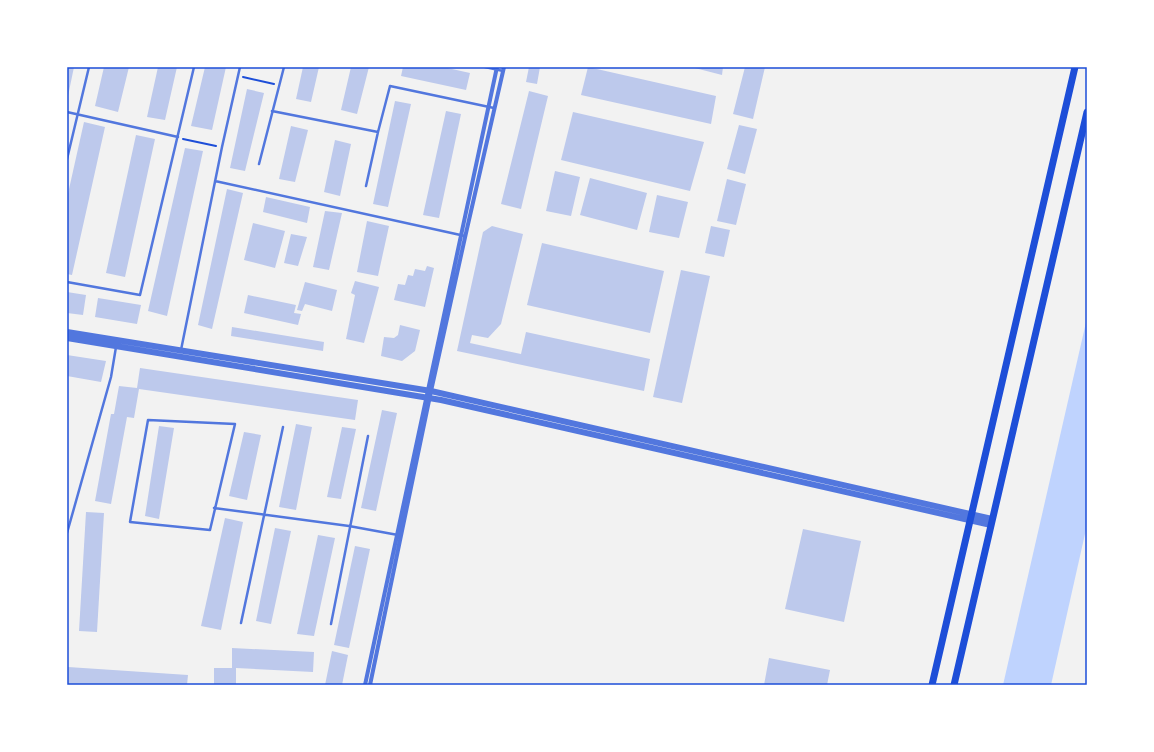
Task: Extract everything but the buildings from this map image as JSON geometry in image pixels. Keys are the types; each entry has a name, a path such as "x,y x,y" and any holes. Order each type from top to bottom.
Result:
{"main road":[{"path":"932,685 1075,67"},
{"path":"954,685 1087,112"}],"street":[{"path":"365,685 429,394 497,68"},
{"path":"463,235 503,69"},
{"path":"67,332 117,343"},
{"path":"67,338 117,343 429,394 991,522"},
{"path":"370,685 402,536 429,394"}],"lane":[{"path":"67,160 89,67"},
{"path":"67,282 140,295 194,67"},
{"path":"180,353 240,67"},
{"path":"259,164 284,67"},
{"path":"485,67 503,69"},
{"path":"366,186 390,86 494,108"},
{"path":"272,111 378,132"},
{"path":"67,112 178,138"},
{"path":"215,181 463,235"},
{"path":"67,533 111,377 117,343"},
{"path":"148,420 235,424 214,508 210,530 130,522 148,420"},
{"path":"241,623 283,427"},
{"path":"331,624 349,526 368,436"},
{"path":"214,508 349,526 402,536"}],"path":[{"path":"238,75 279,85"},
{"path":"178,138 222,147"}],"water":[{"path":"1087,318 1087,525 1051,685 1003,685"}]}
